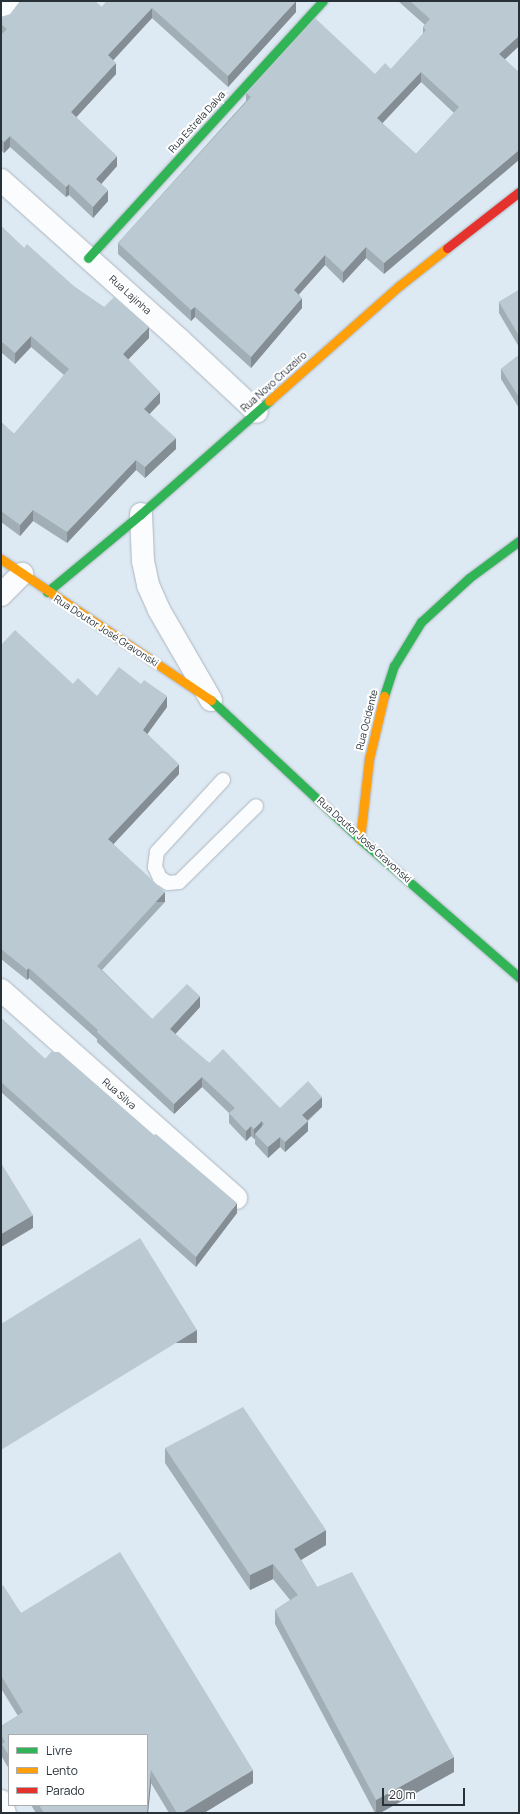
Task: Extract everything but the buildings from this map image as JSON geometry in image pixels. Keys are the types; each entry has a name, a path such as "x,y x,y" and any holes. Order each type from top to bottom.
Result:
{"street":[{"path":"1,16 14,1"},
{"name":"Rua Estrela Dalva","path":"88,258 323,1"},
{"name":"Rua Lajinha","path":"1,180 257,412"},
{"name":"Rua Novo Cruzeiro","path":"48,592 142,514 399,286 519,192"},
{"name":"Rua Doutor José Gravonski","path":"142,514 142,548 148,585 159,610 211,700"},
{"name":"Rua Ocidente","path":"360,839 369,759 379,709 394,666 421,622 468,578 519,541"},
{"name":"Rua Doutor José Gravonski","path":"1,559 211,700 360,839 519,977"},
{"path":"1,595 22,574"},
{"name":"Rua Silva","path":"1,990 236,1198"},
{"path":"1,1801 5,1813"}],"lane":[{"path":"223,780 157,852 154,867 160,878 168,883 179,882 256,806"}],"traffic: fast":[{"path":"88,258 323,1"},
{"path":"47,592 141,514 269,401"},
{"path":"384,696 394,666 421,622 469,578 519,541"},
{"path":"211,700 360,839 519,977"}],"traffic: slow":[{"path":"269,401 399,286 447,248"},
{"path":"1,559 211,700"},
{"path":"360,839 369,759 384,696"}],"traffic: jam":[{"path":"447,248 519,192"}]}
